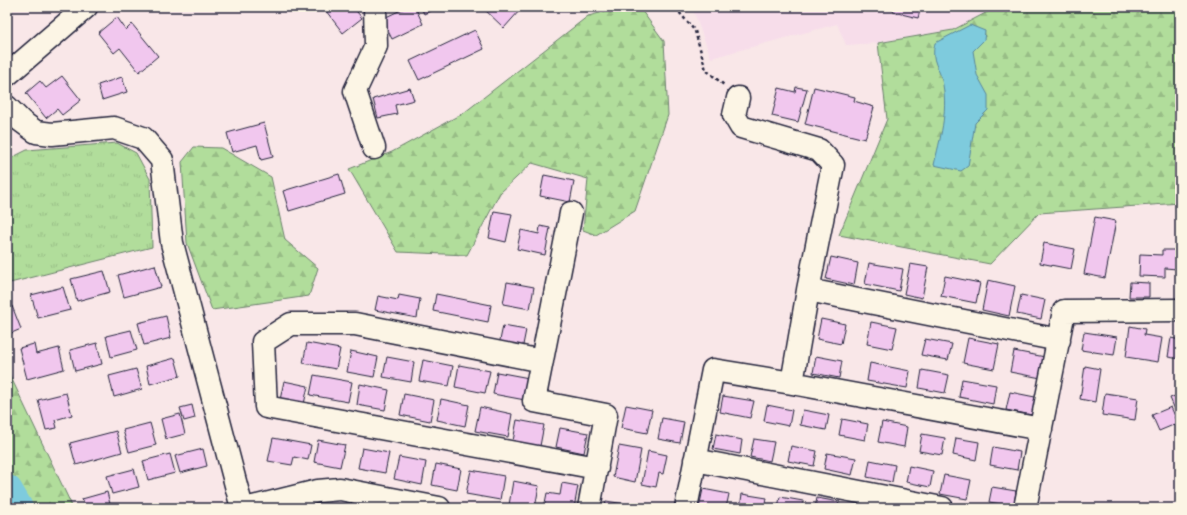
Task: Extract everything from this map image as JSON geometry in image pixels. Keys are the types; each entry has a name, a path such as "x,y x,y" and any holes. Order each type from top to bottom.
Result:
{"street":[{"path":"7,75 86,7"},
{"path":"374,148 355,91 376,46 375,7"},
{"path":"738,98 734,115 741,127 819,150 833,165 808,290 792,383"},
{"path":"7,107 21,121 36,132 52,134 114,128 143,138 162,160 172,243 242,508"},
{"path":"571,214 534,401 606,415 589,508"},
{"path":"808,290 1059,340"},
{"path":"1025,508 1064,311 1180,310"},
{"path":"542,361 355,324 291,324 263,342 266,407 597,468"},
{"path":"686,508 713,370 792,383 1040,430"},
{"path":"696,460 942,508"},
{"path":"249,508 318,491 340,489 439,508"}],"path":[{"path":"678,7 679,12 695,30 706,70 738,98"}],"shaded area":[{"path":"692,7 997,7 953,30 878,43 846,45 837,24 711,58"}],"green space":[{"path":"623,7 639,7 664,41 668,115 635,211 596,235 583,230 588,179 532,163 500,193 467,255 398,252 349,169 392,152 465,112 588,16"},
{"path":"997,7 1180,7 1180,203 1039,213 990,264 839,235 887,119 878,43 953,30"},
{"path":"117,143 136,153 150,179 152,247 10,283 7,274 7,160 27,150"},
{"path":"194,147 221,148 271,177 285,240 318,268 309,296 212,310 187,243 182,162"},
{"path":"7,369 73,508 15,508 7,491"}],"water":[{"path":"970,25 985,31 984,40 973,51 977,75 988,95 988,110 975,123 968,166 961,171 934,165 943,125 945,105 942,79 935,60 934,50 935,43"}],"building":[{"path":"331,7 353,7 362,18 343,33 326,11"},
{"path":"407,7 415,7 423,24 392,39 382,19"},
{"path":"421,7 438,7 424,14"},
{"path":"482,7 517,7 520,10 504,28"},
{"path":"895,7 921,7 918,18 893,12"},
{"path":"117,17 126,30 132,24 158,56 139,72 120,48 114,53 98,33"},
{"path":"475,30 484,49 419,80 410,61"},
{"path":"62,76 81,100 62,115 57,109 46,118 26,93 40,81 46,88"},
{"path":"122,77 127,92 102,100 98,85"},
{"path":"796,87 807,89 798,122 772,116 779,88 795,92"},
{"path":"814,87 855,97 854,101 874,107 865,139 805,124"},
{"path":"410,88 414,100 395,105 397,114 378,118 373,99"},
{"path":"264,123 273,157 261,160 257,145 232,152 227,133"},
{"path":"339,174 345,194 289,211 283,191"},
{"path":"544,175 574,181 570,202 540,196"},
{"path":"494,211 512,214 506,242 489,238"},
{"path":"1095,217 1116,221 1105,278 1084,274"},
{"path":"540,226 550,228 545,255 517,249 521,230 539,234"},
{"path":"1044,243 1075,249 1071,269 1040,263"},
{"path":"1162,250 1178,250 1177,269 1165,268 1165,277 1139,276 1140,254 1162,255"},
{"path":"831,257 858,263 854,285 826,279"},
{"path":"869,263 903,269 899,291 865,284"},
{"path":"910,264 928,267 922,298 904,294"},
{"path":"155,265 161,287 124,297 118,275"},
{"path":"104,271 110,292 77,301 71,279"},
{"path":"945,276 980,283 976,303 941,296"},
{"path":"988,280 1015,286 1009,316 982,310"},
{"path":"507,282 534,287 530,309 503,304"},
{"path":"1130,282 1149,283 1149,297 1129,297"},
{"path":"63,287 70,310 38,318 31,295"},
{"path":"436,294 491,305 488,322 433,311"},
{"path":"399,295 420,299 417,318 375,310 378,296 398,300"},
{"path":"1021,295 1045,300 1041,319 1017,314"},
{"path":"12,306 21,329 7,335 7,308"},
{"path":"166,316 171,338 144,345 138,323"},
{"path":"821,319 845,324 841,344 817,339"},
{"path":"871,322 897,327 892,349 867,344"},
{"path":"503,326 526,330 522,350 499,345"},
{"path":"1130,326 1145,329 1144,335 1162,338 1158,362 1126,357"},
{"path":"131,330 137,350 111,357 106,336"},
{"path":"1084,332 1117,337 1114,355 1081,350"},
{"path":"968,338 999,344 994,369 963,363"},
{"path":"1171,338 1180,340 1180,359 1168,357"},
{"path":"925,339 952,344 948,360 921,355"},
{"path":"97,343 102,364 75,371 70,350"},
{"path":"307,343 340,349 336,369 303,363"},
{"path":"34,344 36,354 59,348 64,369 27,379 19,348"},
{"path":"351,351 378,357 374,377 347,372"},
{"path":"1014,351 1045,357 1041,378 1010,372"},
{"path":"816,356 842,361 839,378 813,373"},
{"path":"387,357 414,362 411,382 383,377"},
{"path":"175,358 180,376 150,384 146,366"},
{"path":"423,360 453,366 449,386 419,381"},
{"path":"870,363 910,371 907,388 867,381"},
{"path":"459,365 490,371 485,393 455,387"},
{"path":"1085,366 1100,369 1095,402 1080,399"},
{"path":"136,369 142,389 114,397 109,376"},
{"path":"922,370 949,375 945,393 919,388"},
{"path":"497,372 529,378 525,400 493,394"},
{"path":"314,375 352,382 348,402 310,395"},
{"path":"962,379 996,385 993,404 959,397"},
{"path":"284,381 308,386 304,404 280,400"},
{"path":"360,384 389,390 385,410 357,405"},
{"path":"1010,392 1035,397 1032,415 1006,410"},
{"path":"66,393 72,415 55,420 57,428 46,430 38,400"},
{"path":"1105,393 1138,398 1135,420 1102,415"},
{"path":"404,394 434,400 430,421 400,415"},
{"path":"1180,394 1180,421 1170,398"},
{"path":"723,396 754,401 750,418 720,412"},
{"path":"441,399 469,405 465,426 437,420"},
{"path":"192,405 195,418 184,421 180,408"},
{"path":"626,405 652,410 647,433 621,428"},
{"path":"767,405 792,410 789,426 764,421"},
{"path":"480,407 512,414 508,437 475,431"},
{"path":"1171,407 1178,423 1159,431 1152,415"},
{"path":"803,410 829,415 826,430 800,425"},
{"path":"180,414 185,434 166,439 161,419"},
{"path":"662,418 684,422 680,443 658,439"},
{"path":"842,419 868,424 865,440 839,435"},
{"path":"517,420 544,425 540,446 513,441"},
{"path":"882,422 907,427 904,447 878,442"},
{"path":"150,423 156,445 129,452 123,430"},
{"path":"560,428 588,433 584,453 556,447"},
{"path":"116,431 122,452 76,465 70,443"},
{"path":"716,434 742,440 740,454 713,449"},
{"path":"922,434 945,438 942,455 919,451"},
{"path":"273,438 311,445 308,460 294,457 292,465 268,461"},
{"path":"956,438 979,442 976,460 953,455"},
{"path":"754,439 774,442 770,461 750,457"},
{"path":"318,440 345,445 340,467 314,462"},
{"path":"619,446 641,450 635,482 613,477"},
{"path":"791,446 817,451 814,466 788,461"},
{"path":"993,447 1020,452 1017,470 990,465"},
{"path":"362,448 389,453 385,473 358,468"},
{"path":"203,449 207,466 180,473 175,456"},
{"path":"648,451 667,455 663,474 659,473 656,487 642,484"},
{"path":"827,453 856,458 852,475 824,469"},
{"path":"170,454 175,473 148,480 143,461"},
{"path":"399,457 426,462 422,485 394,479"},
{"path":"870,460 895,465 892,482 867,477"},
{"path":"436,464 461,469 457,490 432,485"},
{"path":"909,466 933,471 930,487 906,482"},
{"path":"134,469 139,487 112,494 107,476"},
{"path":"471,470 504,476 500,500 466,494"},
{"path":"944,475 971,480 967,499 940,494"},
{"path":"513,481 539,486 535,508 509,505"},
{"path":"562,483 578,486 574,508 544,508 547,493 560,495"},
{"path":"992,487 1016,491 1014,506 989,502"},
{"path":"703,489 729,494 726,508 699,508"},
{"path":"107,492 111,508 85,508 82,499"},
{"path":"742,494 767,498 765,508 740,508"},
{"path":"780,497 803,501 802,508 778,508"},
{"path":"817,498 839,502 838,508 815,508"},
{"path":"606,501 631,505 631,508 605,508"}],"waterway":[{"path":"7,491 17,508"}]}
